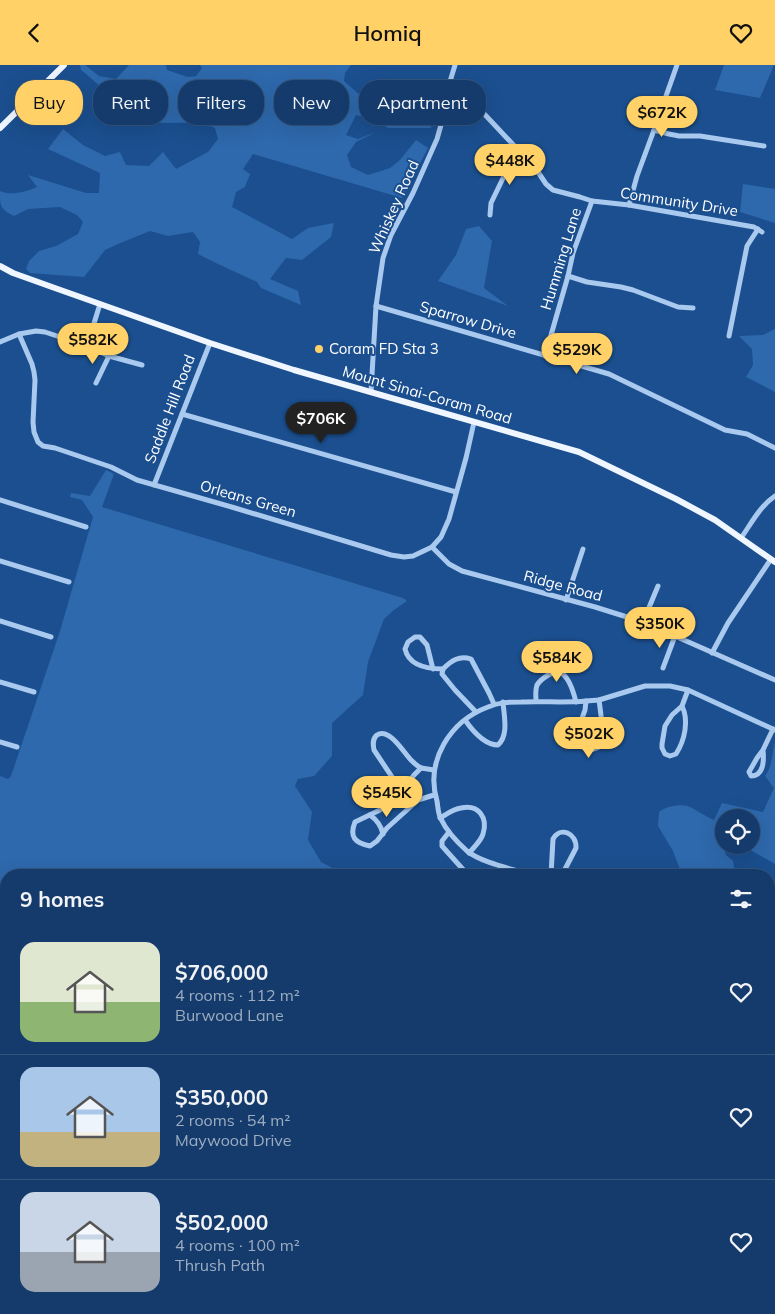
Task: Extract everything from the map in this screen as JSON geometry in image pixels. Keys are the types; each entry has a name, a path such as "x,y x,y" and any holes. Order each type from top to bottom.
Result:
{"main road":[{"path":"0,128 64,65"},
{"name":"Mount Sinai-Coram Road","path":"0,266 29,279 210,343 294,370 579,452 715,520 773,560"}],"street":[{"name":"Whiskey Road","path":"451,80 455,65"},
{"path":"629,205 637,176 677,65"},
{"path":"486,117 521,154 507,169 490,203 490,215"},
{"name":"Whiskey Road","path":"371,393 376,307 385,249 413,193 441,125"},
{"path":"654,130 669,135 700,136 764,146"},
{"name":"Humming Lane","path":"521,154 536,169 546,185 553,190 592,201 573,253 546,356"},
{"name":"Community Drive","path":"592,201 629,205 754,227 760,231 747,246 728,336"},
{"path":"568,276 633,290 655,300 678,307 693,308"},
{"path":"87,346 100,304"},
{"name":"Sparrow Drive","path":"376,307 610,374 725,430 747,435 775,448"},
{"path":"0,342 19,334 36,331 45,332 87,346 109,356 142,365"},
{"name":"Orleans Green","path":"19,334 34,372 33,422 35,437 43,446 55,448 111,467 137,480 391,555 413,556 432,547"},
{"name":"Saddle Hill Road","path":"154,485 210,343"},
{"path":"96,383 109,356"},
{"path":"182,414 456,492"},
{"path":"432,547 445,530 466,459 474,422"},
{"path":"741,538 760,510 775,496"},
{"path":"0,501 86,527"},
{"name":"Ridge Road","path":"432,547 449,564 462,571 643,622 775,681"},
{"path":"566,600 584,549"},
{"path":"712,653 728,623 773,560"},
{"path":"0,561 69,582"},
{"path":"643,622 658,586"},
{"path":"0,621 51,637"},
{"path":"663,669 675,636"},
{"path":"434,669 427,645 423,639 415,637 408,642 405,652 409,658 420,666 434,669 443,669"},
{"path":"476,711 442,674 443,669 456,659 464,657 471,659 494,704"},
{"path":"536,701 538,684 544,678 556,672 565,677 569,683 576,702"},
{"path":"0,682 34,692"},
{"path":"514,869 482,860 469,853 449,833 440,818 434,795 434,770 440,749 447,737 459,724 476,711 503,702 576,702 599,700 644,686 670,686 688,691 774,730 749,772 751,776 755,777 758,775 762,768 763,750"},
{"path":"682,706 685,712 686,723 684,736 676,754 670,756 662,749 665,725 682,706 688,691"},
{"path":"586,701 576,740 581,747 594,749 599,747 602,726 599,700"},
{"path":"465,719 480,737 490,744 498,745 503,739 504,733 503,702"},
{"path":"402,792 374,750 372,743 378,735 390,736 412,762 420,768 434,770"},
{"path":"0,742 17,747"},
{"path":"420,768 402,792 380,810 355,822 352,832 354,838 360,843 370,846 418,800 434,795"},
{"path":"440,818 451,811 463,807 480,811 484,822 483,834 469,853"},
{"path":"370,815 378,822 383,833"},
{"path":"449,833 442,841 442,846 463,869"},
{"path":"551,869 553,839 556,834 561,833 571,835 576,843 565,869"}],"shaded area":[{"path":"80,65 85,65 99,76 116,79 129,65 166,65 167,70 188,77 196,76 202,68 200,65 351,65 345,73 344,80 274,80 274,125 349,125 349,85 359,94 359,116 356,115 346,135 358,139 376,132 356,142 347,155 351,167 368,175 390,168 400,160 416,140 428,148 402,198 253,154 243,169 250,174 245,187 236,192 232,207 292,239 308,228 334,223 331,237 302,260 286,258 270,279 298,291 301,305 261,288 257,282 198,254 200,242 193,232 168,236 150,231 118,244 105,250 84,277 30,273 26,269 29,261 39,251 56,246 78,234 83,222 77,215 60,207 28,209 14,216 2,207 0,191 18,193 37,187 28,175 86,193 99,193 100,173 48,149 63,129 83,145 105,156 120,152 126,165 149,166 163,152 176,169 208,152 218,139 215,128 207,125 264,125 264,80 178,80 178,123 168,123 168,80 93,80 81,70"},
{"path":"724,65 774,65 760,98 715,90"},
{"path":"383,125 429,125 432,128 388,128"},
{"path":"743,184 775,189 775,223 740,212"},
{"path":"479,226 492,241 484,288 508,306 438,281 456,255 466,229"},
{"path":"775,329 775,392 746,377 753,365 752,349 739,336 763,335"},
{"path":"106,470 114,474 102,507 403,598 407,601 384,619 368,662 363,695 332,723 332,756 314,776 298,779 295,786 312,812 308,840 321,862 334,869 0,869 0,776 8,779 11,776 60,631 93,517 82,500 70,497 71,493 90,496"},
{"path":"775,741 775,864 758,854 760,854 760,811 763,812 774,788 765,776 768,772"},
{"path":"722,803 749,809 719,809"},
{"path":"684,805 714,820 715,818 715,854 726,854 733,861 734,869 680,869 673,851 658,826 659,812 668,807"}],"place":[{"name":"Coram FD Sta 3","path":"319,349"}]}
